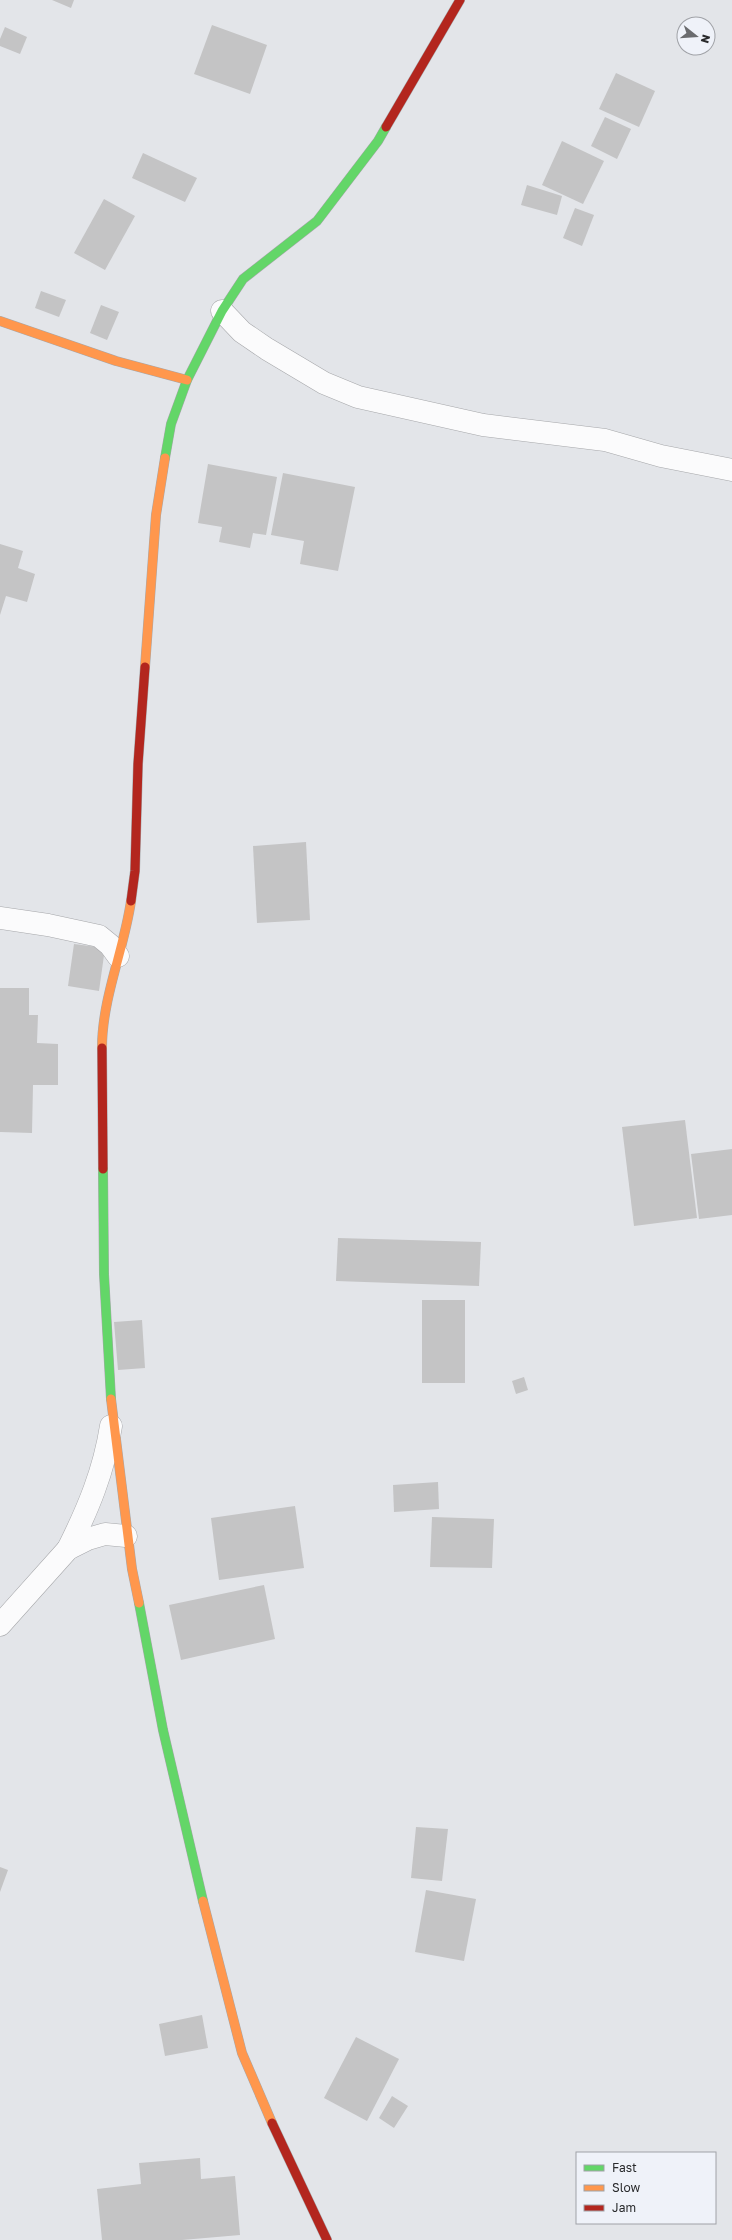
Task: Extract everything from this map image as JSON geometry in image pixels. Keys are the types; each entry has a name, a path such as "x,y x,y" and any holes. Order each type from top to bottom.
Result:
{"street":[{"path":"327,2240 273,2126 242,2053 198,1882 162,1730 126,1536 112,1421 104,1274 102,1036 118,956 129,913 135,871 138,764 156,515 171,424 187,380 222,311 243,279 317,221 378,141 460,0"},
{"path":"222,311 242,332 267,349 324,383 358,397 484,425 605,440 661,456 732,470"},
{"path":"0,321 104,358 155,374 187,380"},
{"path":"0,918 48,925 99,936 110,945 118,956"},
{"path":"0,1625 68,1549 86,1513 100,1478 112,1421"},
{"path":"68,1549 88,1539 105,1534 126,1536"}],"building":[{"path":"52,0 74,0 71,8"},
{"path":"212,25 267,45 250,94 194,74"},
{"path":"5,27 27,37 20,54 0,46 0,39"},
{"path":"616,73 655,91 639,127 599,109"},
{"path":"605,117 631,129 617,159 591,146"},
{"path":"562,141 604,161 583,204 542,185"},
{"path":"143,153 197,178 185,202 132,178"},
{"path":"527,185 562,196 557,215 521,205"},
{"path":"104,199 135,216 105,270 74,253"},
{"path":"575,208 594,215 582,246 563,238"},
{"path":"41,291 66,300 59,317 35,308"},
{"path":"101,305 119,312 107,340 90,333"},
{"path":"208,464 277,477 266,535 253,533 250,548 219,542 222,527 198,523"},
{"path":"283,473 355,487 338,571 300,564 304,541 271,535"},
{"path":"0,544 23,551 18,568 35,574 27,602 6,596 0,615"},
{"path":"306,842 310,920 257,923 253,846"},
{"path":"74,944 105,948 99,991 68,986"},
{"path":"0,988 29,988 29,1015 38,1015 37,1043 58,1044 58,1085 33,1085 32,1133 0,1132"},
{"path":"685,1120 697,1218 634,1226 622,1127"},
{"path":"732,1149 732,1215 699,1219 691,1154"},
{"path":"338,1238 481,1242 479,1286 336,1281"},
{"path":"422,1300 465,1300 465,1383 422,1383"},
{"path":"142,1320 145,1368 118,1370 114,1322"},
{"path":"524,1377 528,1390 516,1394 512,1381"},
{"path":"438,1482 439,1509 394,1512 393,1485"},
{"path":"295,1506 304,1568 219,1580 211,1518"},
{"path":"432,1517 494,1519 492,1568 430,1567"},
{"path":"264,1585 275,1639 181,1660 169,1605"},
{"path":"416,1827 448,1829 442,1881 411,1878"},
{"path":"0,1867 8,1870 0,1892"},
{"path":"426,1890 476,1899 464,1961 415,1952"},
{"path":"202,2015 208,2048 165,2056 159,2024"},
{"path":"356,2037 399,2059 367,2121 324,2098"},
{"path":"392,2096 408,2106 394,2128 379,2118"},
{"path":"200,2158 201,2179 235,2176 240,2235 182,2240 102,2240 97,2189 141,2184 139,2163"}],"traffic: fast":[{"path":"165,458 171,424 187,380 222,311 243,279 317,221 378,141 386,127"},
{"path":"103,1169 104,1274 111,1399"},
{"path":"139,1603 163,1730 203,1901"}],"traffic: slow":[{"path":"0,321 116,361 187,380"},
{"path":"145,667 156,515 165,458"},
{"path":"102,1048 103,1029 109,992 124,938 131,901"},
{"path":"111,1399 132,1569 139,1603"},
{"path":"203,1901 242,2053 272,2123"}],"traffic: jam":[{"path":"386,127 460,0"},
{"path":"131,901 135,871 138,764 145,667"},
{"path":"102,1048 103,1169"},
{"path":"272,2123 327,2240"}]}
